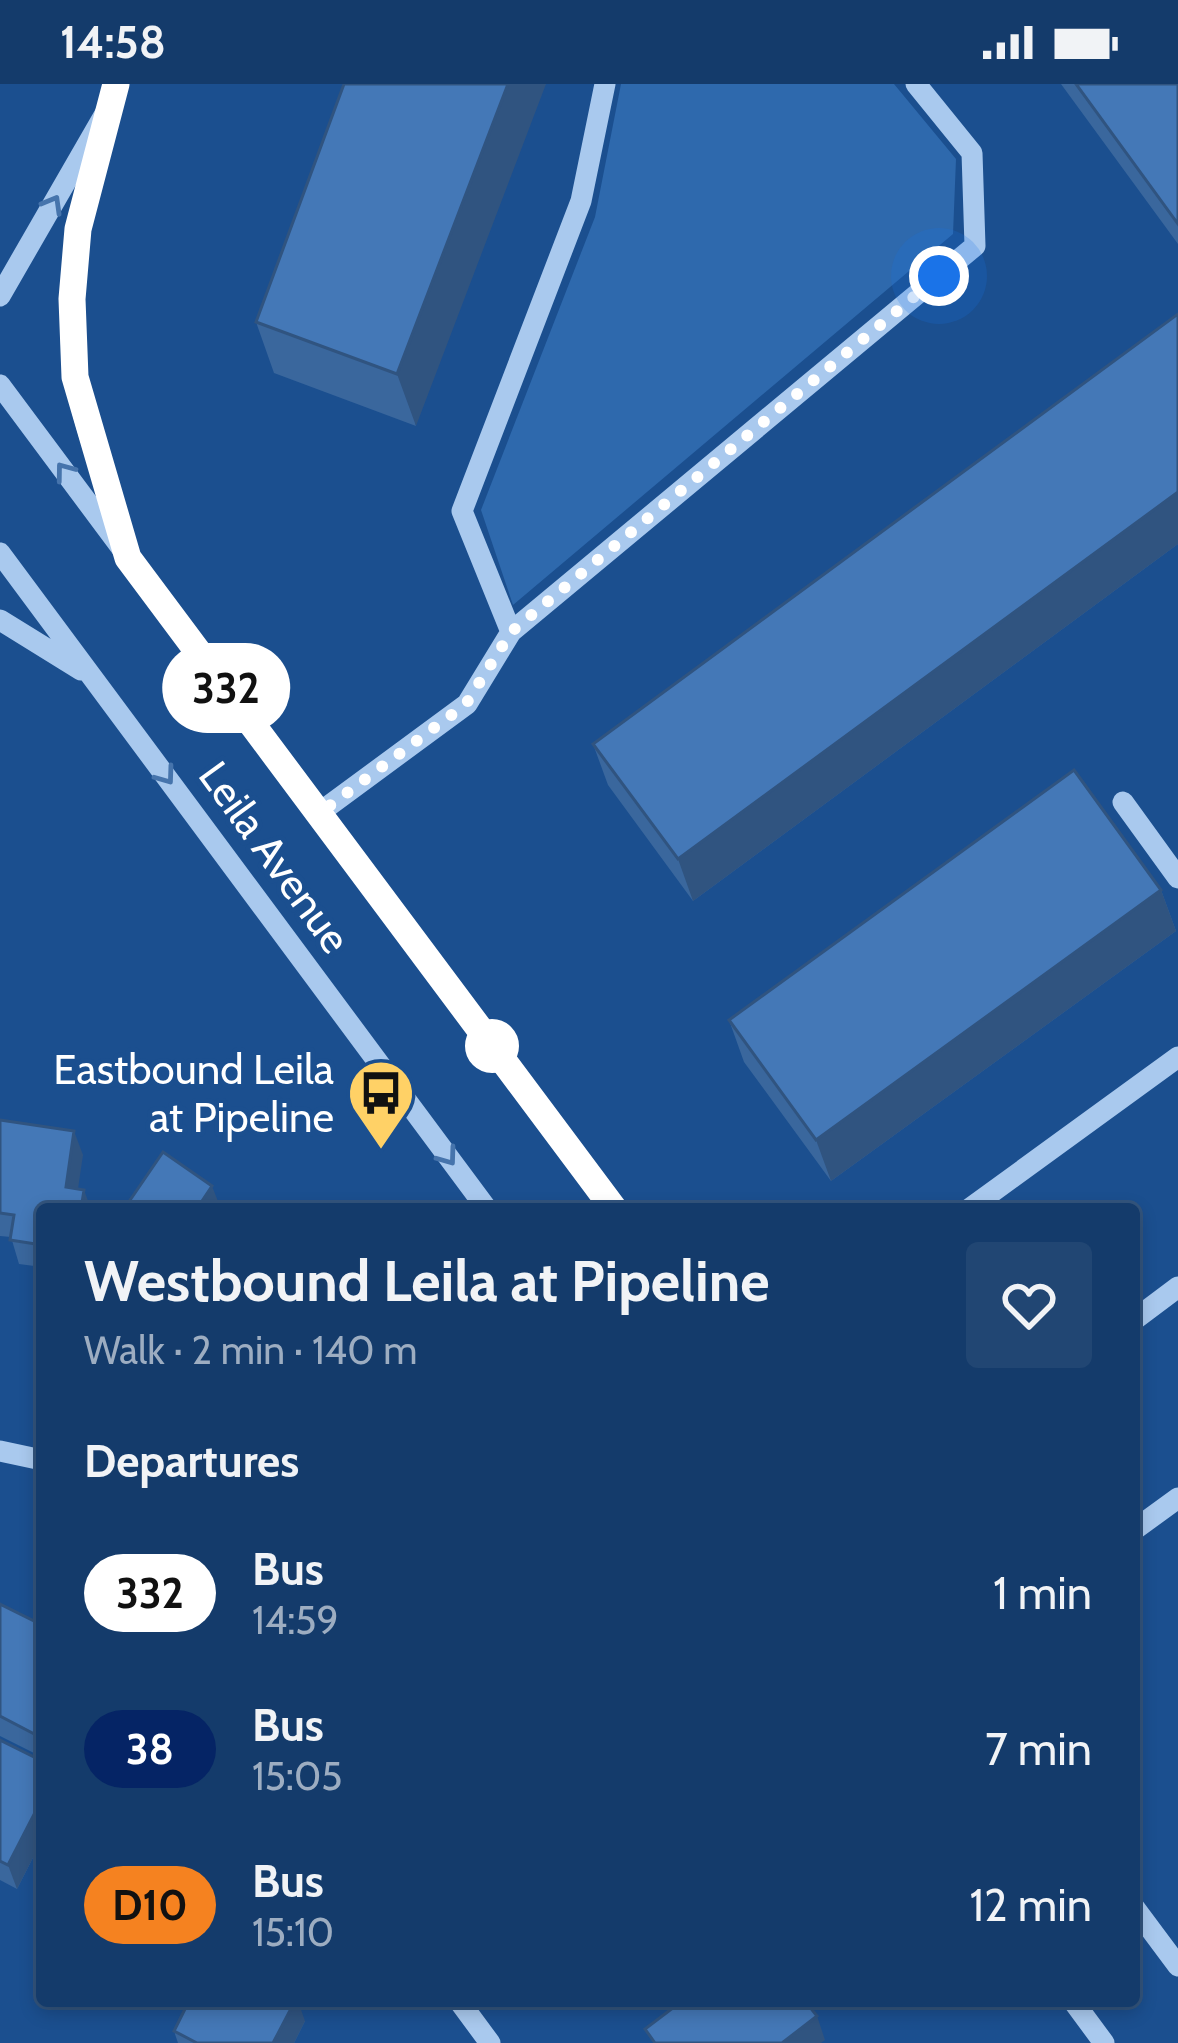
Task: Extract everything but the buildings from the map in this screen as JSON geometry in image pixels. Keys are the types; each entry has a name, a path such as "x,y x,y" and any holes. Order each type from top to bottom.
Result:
{"street":[{"path":"116,84 78,229 72,299 75,377 128,558"},
{"path":"511,632 462,511 581,201 605,84"},
{"path":"320,813 466,704 511,632 975,246 972,153 916,84"},
{"path":"0,296 106,112"},
{"name":"Leila Avenue","path":"0,385 610,1203"},
{"name":"Leila Avenue","path":"0,553 483,1203"},
{"path":"0,620 97,681"},
{"path":"1123,802 1178,878"},
{"path":"976,1203 1178,1057"},
{"path":"1140,1316 1178,1287"},
{"path":"0,1451 36,1459"},
{"path":"1140,1526 1178,1498"},
{"path":"1140,1915 1178,1966"},
{"path":"463,2007 490,2043"},
{"path":"1077,2007 1104,2043"}],"shaded area":[{"path":"621,84 894,84 956,159 953,234 513,605 481,510 595,217"}],"bus line":[{"name":"332","path":"116,84 78,229 72,299 75,377 128,558 610,1203"}],"place":[{"name":"Eastbound Leila at Pipeline","path":"381,1152"}],"route":[{"path":"492,1046 320,813 466,704 511,632 939,276"}]}
